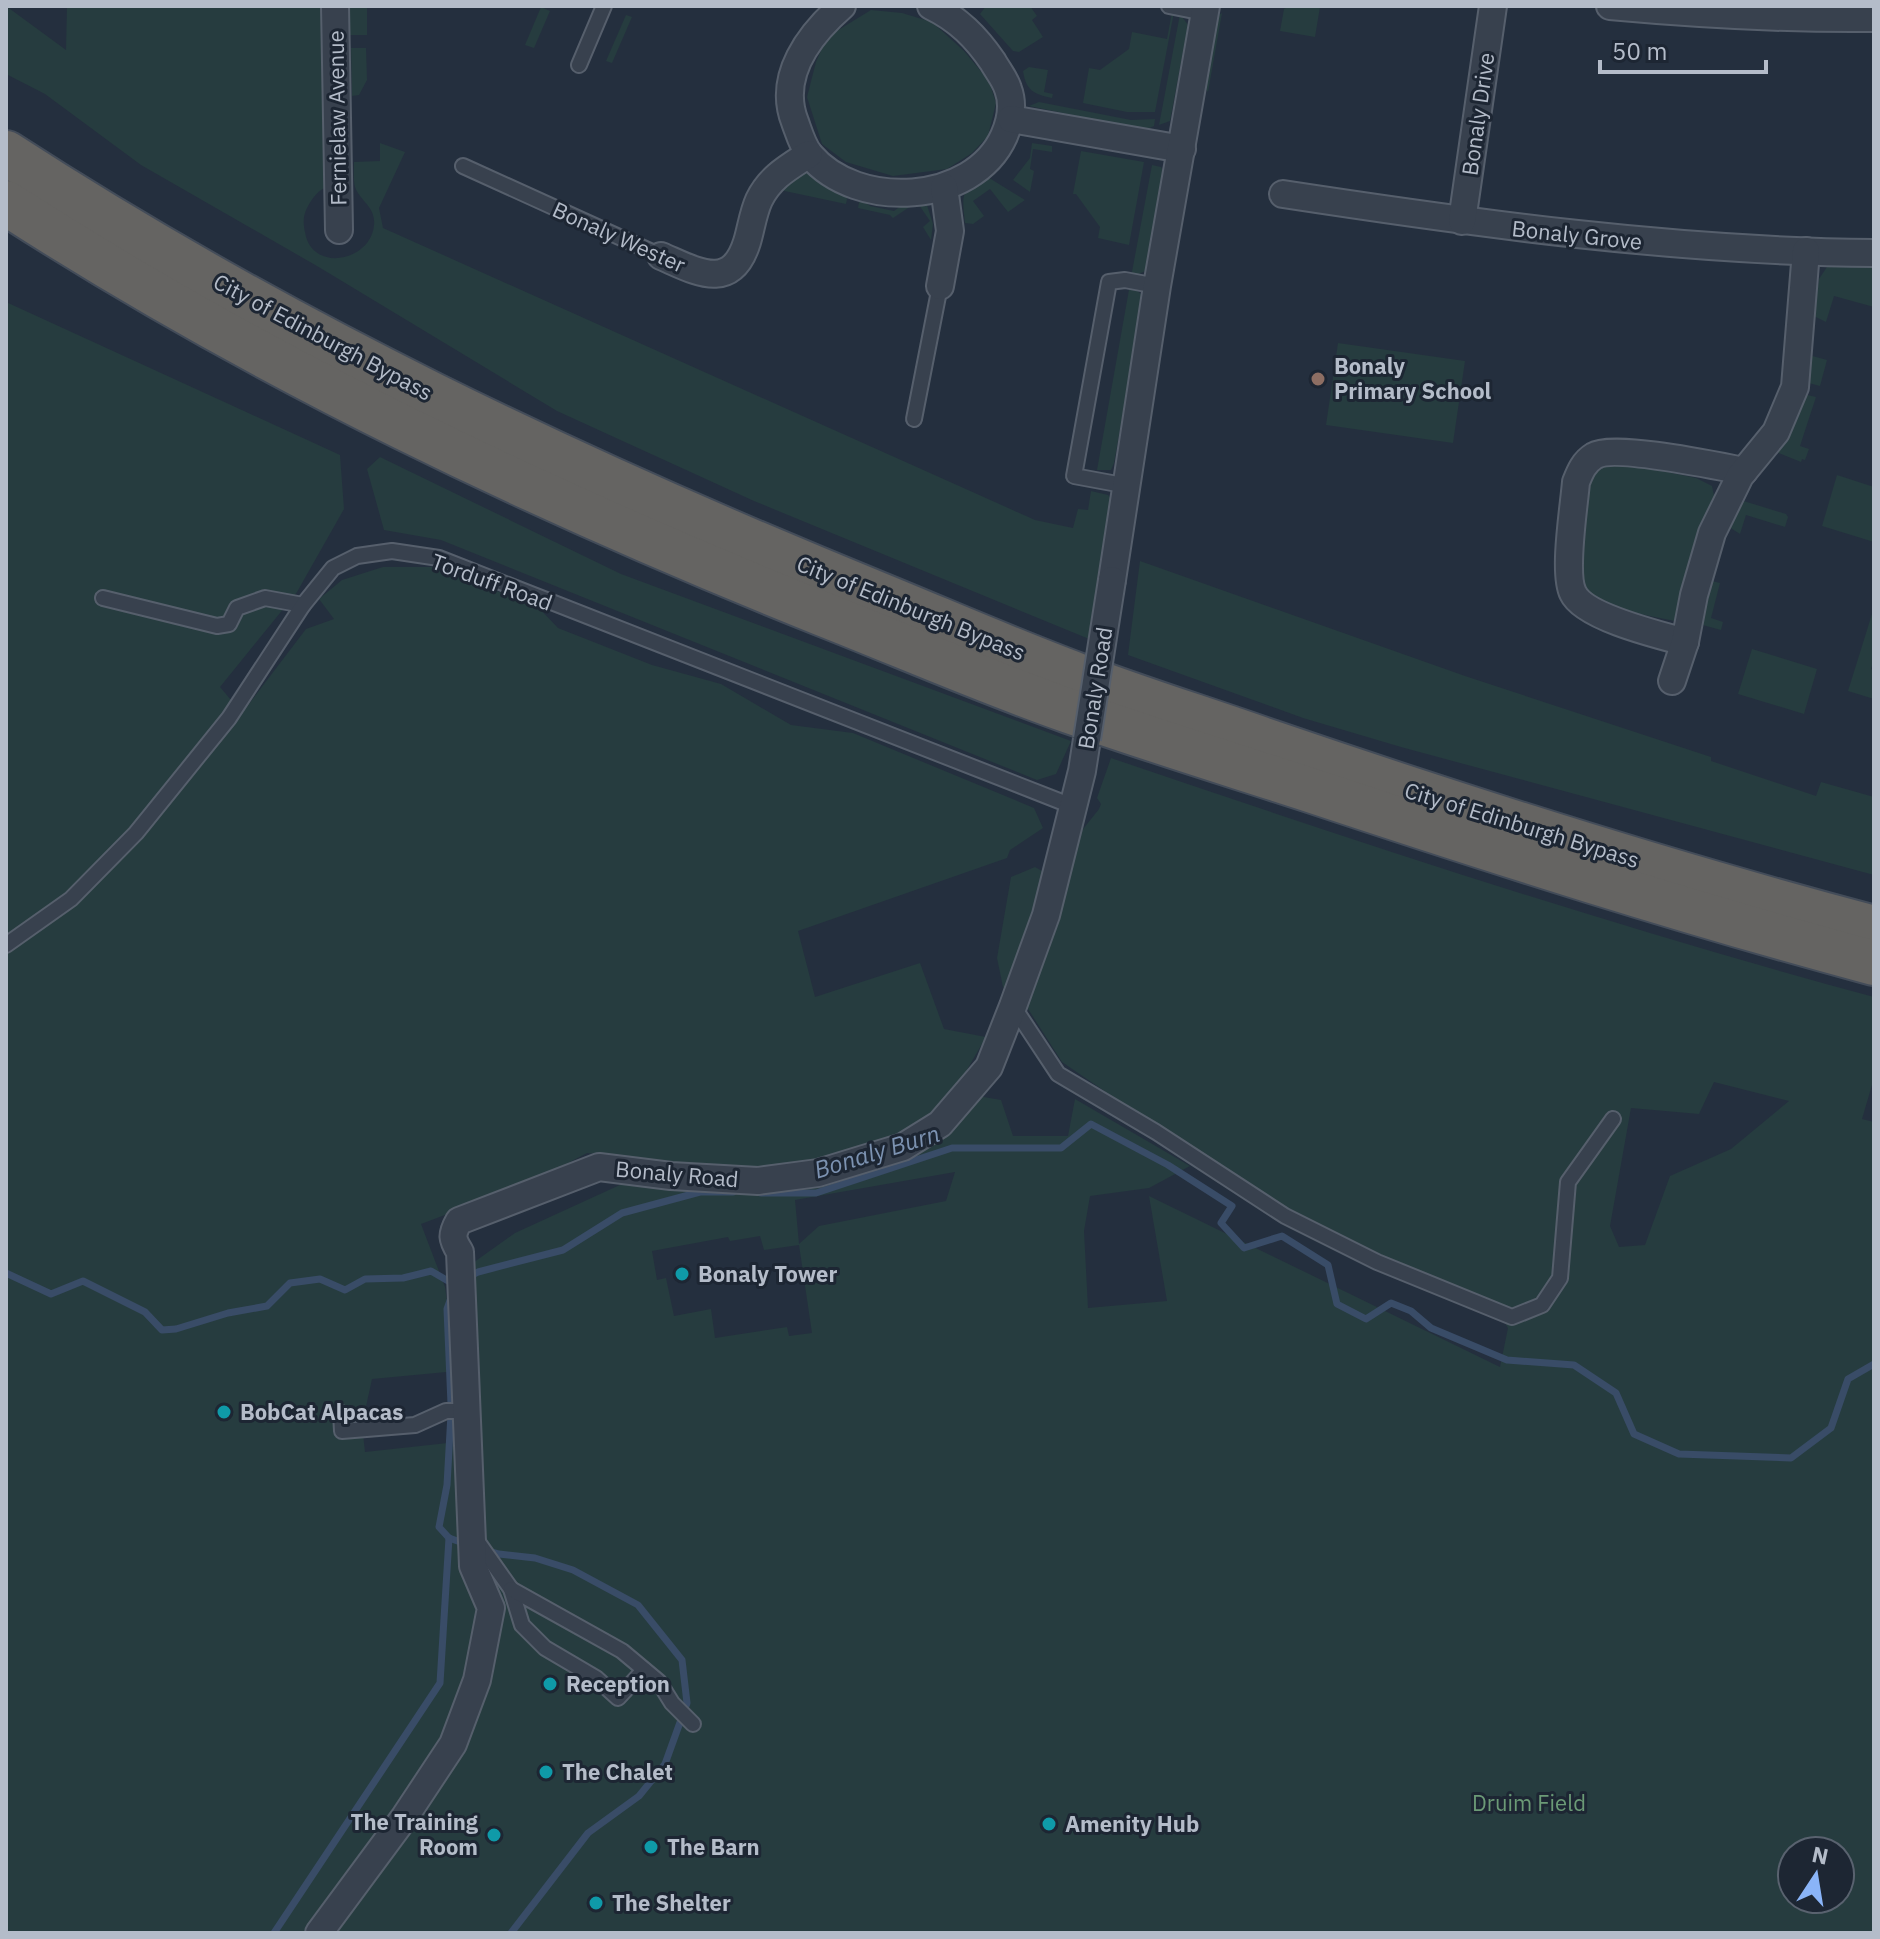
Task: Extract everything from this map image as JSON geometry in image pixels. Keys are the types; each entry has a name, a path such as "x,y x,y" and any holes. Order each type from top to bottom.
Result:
{"highway":[{"name":"City of Edinburgh Bypass","path":"6,153 185,264 390,374 638,494 781,555 1076,675 1396,785 1704,881 1874,928"},
{"name":"City of Edinburgh Bypass","path":"6,203 72,246 217,331 374,413 614,527 774,594 1066,710 1692,914 1874,963"}],"street":[{"name":"Fernielaw Avenue","path":"335,6 339,230"},
{"path":"842,6 811,38 794,71 790,96 792,115 809,154 829,172 866,188 911,192 944,187 983,165 996,151 1011,119 1008,87 977,40 961,24 931,6"},
{"name":"Bonaly Drive","path":"1462,221 1493,6"},
{"path":"1610,6 1696,13 1874,18"},
{"name":"Bonaly Road","path":"319,1933 404,1818 453,1744 477,1680 491,1608 473,1566 477,1545 466,1411 462,1281 460,1252 452,1233 459,1221 599,1167 671,1176 758,1181 818,1173 903,1147 940,1124 965,1099 989,1067 1046,915 1087,739 1157,286 1205,9"},
{"path":"1011,119 1182,149"},
{"name":"Bonaly Wester","path":"661,256 710,274 722,274 732,269 740,260 759,201 774,176 809,154"},
{"path":"940,286 950,231 944,187"},
{"name":"Bonaly Grove","path":"1283,194 1462,221 1642,242 1874,253"},
{"path":"1672,681 1693,648 1694,595 1712,533 1744,471 1776,432 1795,387 1806,251"},
{"path":"1693,648 1600,614 1584,607 1576,598 1569,575 1576,482 1579,472 1594,456 1620,451 1744,471"}],"lane":[{"path":"579,65 604,6"},
{"path":"1169,6 1205,9"},
{"name":"Bonaly Wester","path":"463,166 661,256"},
{"path":"1128,486 1074,476 1109,282 1125,280 1157,286"},
{"path":"914,419 940,286"},
{"name":"Torduff Road","path":"6,945 71,899 136,833 229,718 303,605 333,568 357,556 392,551 439,558 1072,806"},
{"path":"103,598 217,626 229,624 237,608 265,598 303,605"},
{"path":"1013,1006 1058,1074 1156,1132 1285,1216 1377,1262 1512,1317 1542,1305 1560,1278 1568,1182 1613,1119"},
{"path":"341,1413 342,1431 415,1425 446,1411 466,1411"},
{"path":"477,1545 511,1589 522,1625 545,1648 596,1678 618,1698 644,1670"},
{"path":"511,1589 622,1651 659,1682 672,1703 693,1724"}],"green space":[{"path":"6,6 66,50 67,6 327,6 329,186 314,197 304,220 310,245 318,253 329,258 341,258 363,247 370,238 374,219 355,187 354,162 380,161 380,143 405,152 379,208 383,228 1035,520 1073,528 1078,509 1088,510 1091,491 1108,495 1112,500 1094,641 754,501 557,411 317,266 141,165 45,94 6,74"},
{"path":"350,6 367,6 367,35 350,35"},
{"path":"986,6 1030,6 1037,16 1032,20 1043,37 1019,52 1013,51 980,14"},
{"path":"1290,6 1320,7 1315,37 1280,31 1284,9"},
{"path":"541,7 550,11 534,48 525,45"},
{"path":"871,10 902,13 932,22 964,51 989,81 996,103 988,136 972,153 947,169 893,176 846,162 822,144 807,97 816,62 827,37"},
{"path":"1172,12 1155,112 1127,112 1083,103 1089,68 1100,70 1129,49 1132,32 1167,39"},
{"path":"1222,13 1208,92 1200,80 1211,21"},
{"path":"1180,14 1188,25 1170,121 1159,125"},
{"path":"626,15 632,17 612,63 606,61"},
{"path":"351,48 366,48 367,80 359,95 352,96"},
{"path":"1029,67 1048,70 1044,92 1053,94 1052,98 1035,93 1028,87 1023,71"},
{"path":"1039,102 1131,120 1155,119 1154,126 1145,130 1029,106"},
{"path":"1032,143 1052,146 1052,152 1033,149 1030,169 1034,171 1030,192 1013,180 1030,158"},
{"path":"1081,151 1144,162 1129,245 1098,238 1100,227 1073,194"},
{"path":"1152,165 1161,167 1165,175 1148,270 1131,277"},
{"path":"806,173 848,194 846,204 780,190 798,175"},
{"path":"986,176 1025,200 1008,212 990,189 973,201 984,216 973,224 965,223 965,194"},
{"path":"860,198 870,206 894,211 913,200 926,202 933,224 931,240 923,227 930,221 917,202 893,218 858,208"},
{"path":"1874,261 1874,307 1834,296 1826,322 1810,314 1812,292 1817,293 1819,279 1829,264"},
{"path":"1130,284 1144,297 1114,463 1111,470 1097,470"},
{"name":"Druim Field","path":"6,302 340,455 344,509 297,592 220,687 242,713 306,629 334,619 319,599 342,580 383,567 432,567 537,606 558,628 652,665 721,684 791,725 853,733 1034,808 1043,828 1010,850 1007,858 798,931 815,997 920,963 944,1029 986,1037 954,1092 1001,1100 1013,1136 1068,1136 1075,1099 1190,1166 1149,1188 1090,1196 1084,1231 1088,1308 1167,1301 1149,1196 1500,1367 1508,1328 1492,1303 1382,1257 1289,1209 1062,1062 1023,1001 1042,950 1072,843 1099,809 1101,804 1097,798 1111,758 1491,884 1682,943 1874,997 1874,1078 1862,1119 1874,1122 1874,1933 333,1933 381,1870 460,1751 488,1671 499,1598 477,1550 486,1533 480,1519 474,1472 470,1265 515,1233 670,1162 587,1153 570,1162 567,1169 421,1224 445,1287 457,1371 372,1379 362,1425 365,1452 457,1442 462,1565 487,1611 472,1678 444,1741 303,1933 6,1933","holes":["1714,1082 1789,1101 1731,1149 1670,1176 1645,1245 1619,1247 1610,1226 1631,1108 1699,1114","955,1172 946,1201 819,1226 799,1244 795,1200","760,1236 764,1250 799,1245 812,1333 789,1336 787,1327 715,1338 711,1309 674,1316 666,1278 657,1280 652,1251 728,1237 730,1241"]},
{"path":"1338,343 1465,361 1453,443 1326,425"},
{"path":"1805,354 1827,360 1820,386 1801,381"},
{"path":"1799,393 1816,397 1800,446 1809,449 1801,462 1774,451"},
{"path":"380,457 621,574 1071,741 1056,774 1037,780 441,540 384,530 367,469"},
{"path":"1624,463 1696,478 1712,486 1715,501 1680,622 1605,607 1581,590 1583,482 1596,465"},
{"path":"1837,475 1874,487 1874,542 1822,526"},
{"path":"1737,499 1786,514 1785,527 1746,515 1740,534 1729,527"},
{"path":"1140,561 1816,796 1821,782 1874,797 1874,875 1401,747 1303,718 1128,655"},
{"path":"1712,581 1720,583 1711,618 1723,622 1721,630 1699,624"},
{"path":"1872,614 1874,659 1871,669 1874,671 1874,699 1848,691"},
{"path":"1752,649 1817,669 1804,714 1738,694"},
{"path":"1035,867 1044,872 1043,895 1010,993 1003,987 997,958 1011,877"}],"waterway":[{"name":"Bonaly Burn","path":"761,1193 816,1193 952,1148 1061,1148 1091,1124 1168,1165 1232,1206 1221,1223 1244,1248 1282,1236 1328,1265 1337,1304 1366,1319 1391,1303 1411,1311 1431,1328 1507,1360 1574,1365 1616,1393 1634,1434 1679,1454 1791,1458 1831,1428 1848,1379 1874,1364"},
{"name":"Bonaly Burn","path":"467,1278 478,1272 563,1250 622,1213 700,1192 733,1192"},
{"path":"6,1273 51,1294 83,1281 145,1312 162,1330 267,1306 290,1283 320,1279 345,1290 365,1279 403,1278 431,1271 455,1285"},
{"path":"451,1404 447,1309 452,1295"},
{"path":"449,1538 439,1527 447,1485 451,1414"},
{"path":"449,1538 466,1544"},
{"path":"274,1933 440,1683 449,1538"},
{"path":"485,1550 535,1558 573,1570 638,1605 682,1660 687,1703 665,1764 639,1796 588,1833 511,1933"}],"place":[{"name":"Bonaly Primary School","path":"1318,379"},
{"name":"Bonaly Tower","path":"682,1274"},
{"name":"BobCat Alpacas","path":"224,1412"},
{"name":"Reception","path":"550,1684"},
{"name":"The Chalet","path":"546,1772"},
{"name":"Amenity Hub","path":"1049,1824"},
{"name":"The Training Room","path":"494,1835"},
{"name":"The Barn","path":"651,1847"},
{"name":"The Shelter","path":"596,1903"}]}
